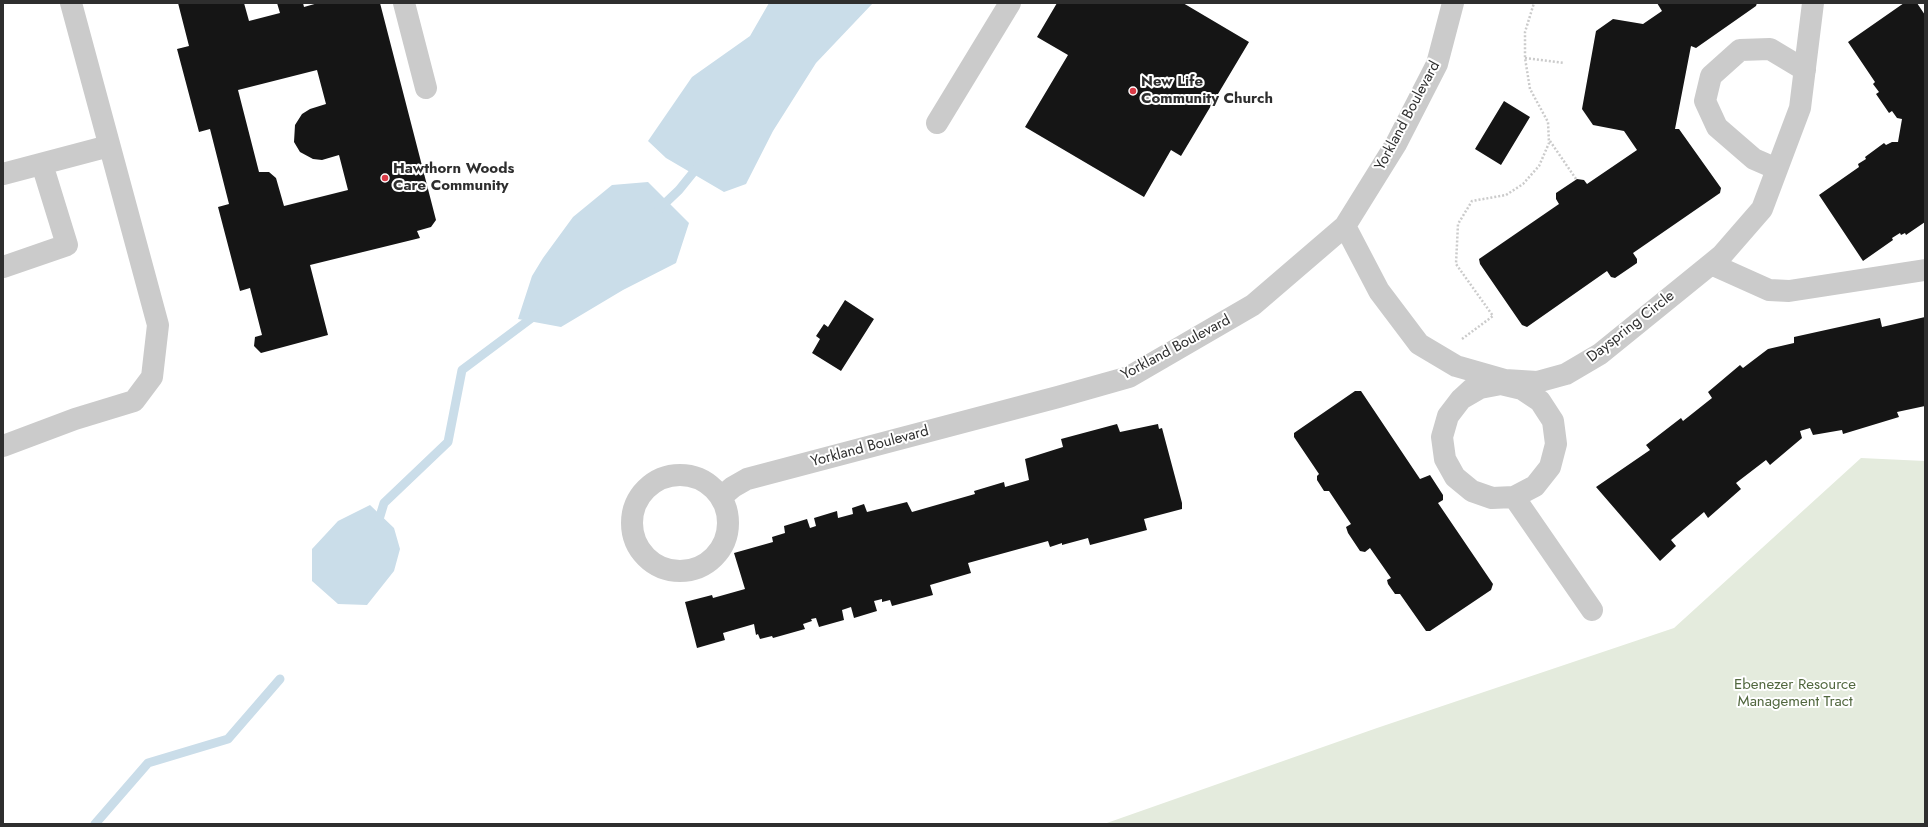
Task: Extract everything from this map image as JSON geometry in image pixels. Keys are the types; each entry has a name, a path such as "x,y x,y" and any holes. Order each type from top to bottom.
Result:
{"street":[{"path":"3,446 75,419 134,401 152,377 158,325 71,3"},
{"path":"404,3 426,88"},
{"path":"936,123 1010,3"},
{"name":"Yorkland Boulevard","path":"721,497 733,487 747,479 1129,377 1253,305 1345,226 1396,144 1437,64 1453,3"},
{"name":"Dayspring Circle","path":"1345,226 1379,291 1419,344 1456,366 1505,380 1537,382 1566,374 1600,354 1722,255 1762,209 1800,108 1813,3"},
{"path":"1777,169 1754,159 1717,127 1705,101 1711,76 1740,50 1770,49 1805,70"},
{"path":"3,174 110,146"},
{"path":"3,267 67,245 42,164"},
{"path":"1711,264 1769,290 1789,291 1925,270"},
{"path":"1487,375 1461,399 1448,416 1442,437 1445,458 1455,477 1472,491 1492,498 1514,497 1535,486 1550,467 1556,444 1553,421 1540,401 1523,381"},
{"path":"1461,399 1480,388 1501,384 1522,389 1540,401"},
{"path":"680,475 696,478 710,486 721,497 727,512 728,528 724,544 714,558 701,567 686,571 670,571 655,565 643,555 635,542 632,526 633,511 640,496 651,485 664,477 680,475"},
{"path":"1514,497 1592,610"}],"path":[{"path":"1438,356 1493,316 1456,264 1458,224 1472,201 1506,195 1523,184 1539,166 1549,143 1548,122 1530,89 1525,58 1525,32 1533,5 1538,3"},
{"path":"1525,58 1564,63"},
{"path":"1549,140 1576,179"}],"green space":[{"name":"Ebenezer Resource Management Tract","path":"1861,458 1925,461 1925,824 1104,824 1377,728 1674,628"}],"water":[{"path":"769,3 873,3 816,63 773,131 746,184 724,192 666,158 648,141 692,77 750,36"},
{"path":"648,182 689,223 676,263 623,290 561,327 518,319 532,276 543,258 573,217 612,185"},
{"path":"370,505 394,528 400,549 394,571 367,605 338,604 312,581 312,549 338,521"}],"building":[{"name":"Hawthorn Woods Care Community","path":"178,3 244,3 249,21 280,13 277,3 303,3 304,7 318,3 380,3 436,220 431,227 417,231 420,238 310,265 328,335 261,353 254,346 255,337 262,335 250,288 240,291 218,207 229,204 210,129 199,132 177,49 189,46","holes":["317,70 326,104 310,109 302,114 295,125 294,142 300,152 313,159 322,160 339,155 348,190 284,206 276,178 269,172 259,172 238,90"]},
{"name":"New Life Community Church","path":"1057,3 1183,3 1249,42 1181,156 1171,150 1144,197 1025,127 1068,55 1037,37"},
{"path":"1657,3 1757,3 1756,6 1696,48 1691,46 1675,129 1679,129 1721,188 1720,193 1633,253 1637,259 1637,263 1615,278 1611,277 1607,271 1527,327 1522,325 1480,264 1479,259 1559,204 1556,199 1556,193 1577,179 1584,180 1587,184 1637,150 1624,131 1593,125 1582,109 1596,31 1613,19 1643,24 1662,11"},
{"path":"1904,3 1917,3 1925,15 1925,222 1906,235 1905,233 1901,235 1900,233 1892,238 1893,240 1863,261 1819,195 1859,167 1858,164 1866,159 1865,157 1884,143 1886,145 1892,142 1898,142 1902,119 1897,118 1892,111 1889,113 1876,94 1879,92 1873,84 1875,82 1848,42"},
{"path":"1504,101 1530,117 1501,165 1475,149"},
{"path":"845,300 874,319 841,371 812,353 820,339 816,336 824,324 828,327"},
{"path":"1925,317 1925,406 1897,412 1899,417 1843,434 1842,430 1813,435 1810,428 1800,431 1802,438 1770,465 1766,460 1736,483 1741,489 1708,518 1704,512 1671,540 1676,546 1660,561 1596,487 1650,450 1646,445 1681,418 1683,421 1712,398 1708,392 1740,365 1743,368 1768,349 1794,343 1794,337 1880,318 1882,327"},
{"path":"1355,391 1361,391 1420,479 1430,475 1443,495 1443,500 1438,503 1493,584 1491,590 1430,631 1426,631 1400,594 1395,594 1387,580 1391,578 1370,548 1365,552 1360,551 1348,533 1346,527 1351,524 1329,491 1324,491 1317,480 1317,476 1319,474 1294,437 1294,433"},
{"path":"1117,424 1120,432 1158,424 1159,429 1162,428 1182,503 1182,509 1144,519 1147,530 1090,545 1088,538 1050,547 1048,541 968,563 971,573 930,585 933,595 892,606 890,600 882,602 882,599 874,601 877,611 854,618 851,607 842,610 844,620 819,627 816,618 811,619 812,621 803,624 805,629 773,638 772,636 760,639 758,634 756,635 754,624 723,633 725,640 697,648 685,602 712,595 713,598 745,589 734,553 773,542 772,537 785,533 784,526 807,519 810,528 816,526 814,518 837,511 838,518 853,514 852,508 864,504 867,512 907,502 912,512 975,494 974,491 1004,482 1005,487 1029,480 1025,459 1063,447 1061,439"}],"waterway":[{"path":"659,209 679,190 700,164"},
{"path":"377,526 384,503 448,442 462,370 537,314"},
{"path":"95,824 148,763 228,739 280,679"}],"place":[{"name":"New Life Community Church","path":"1133,91"},
{"name":"Hawthorn Woods Care Community","path":"385,178"}]}
